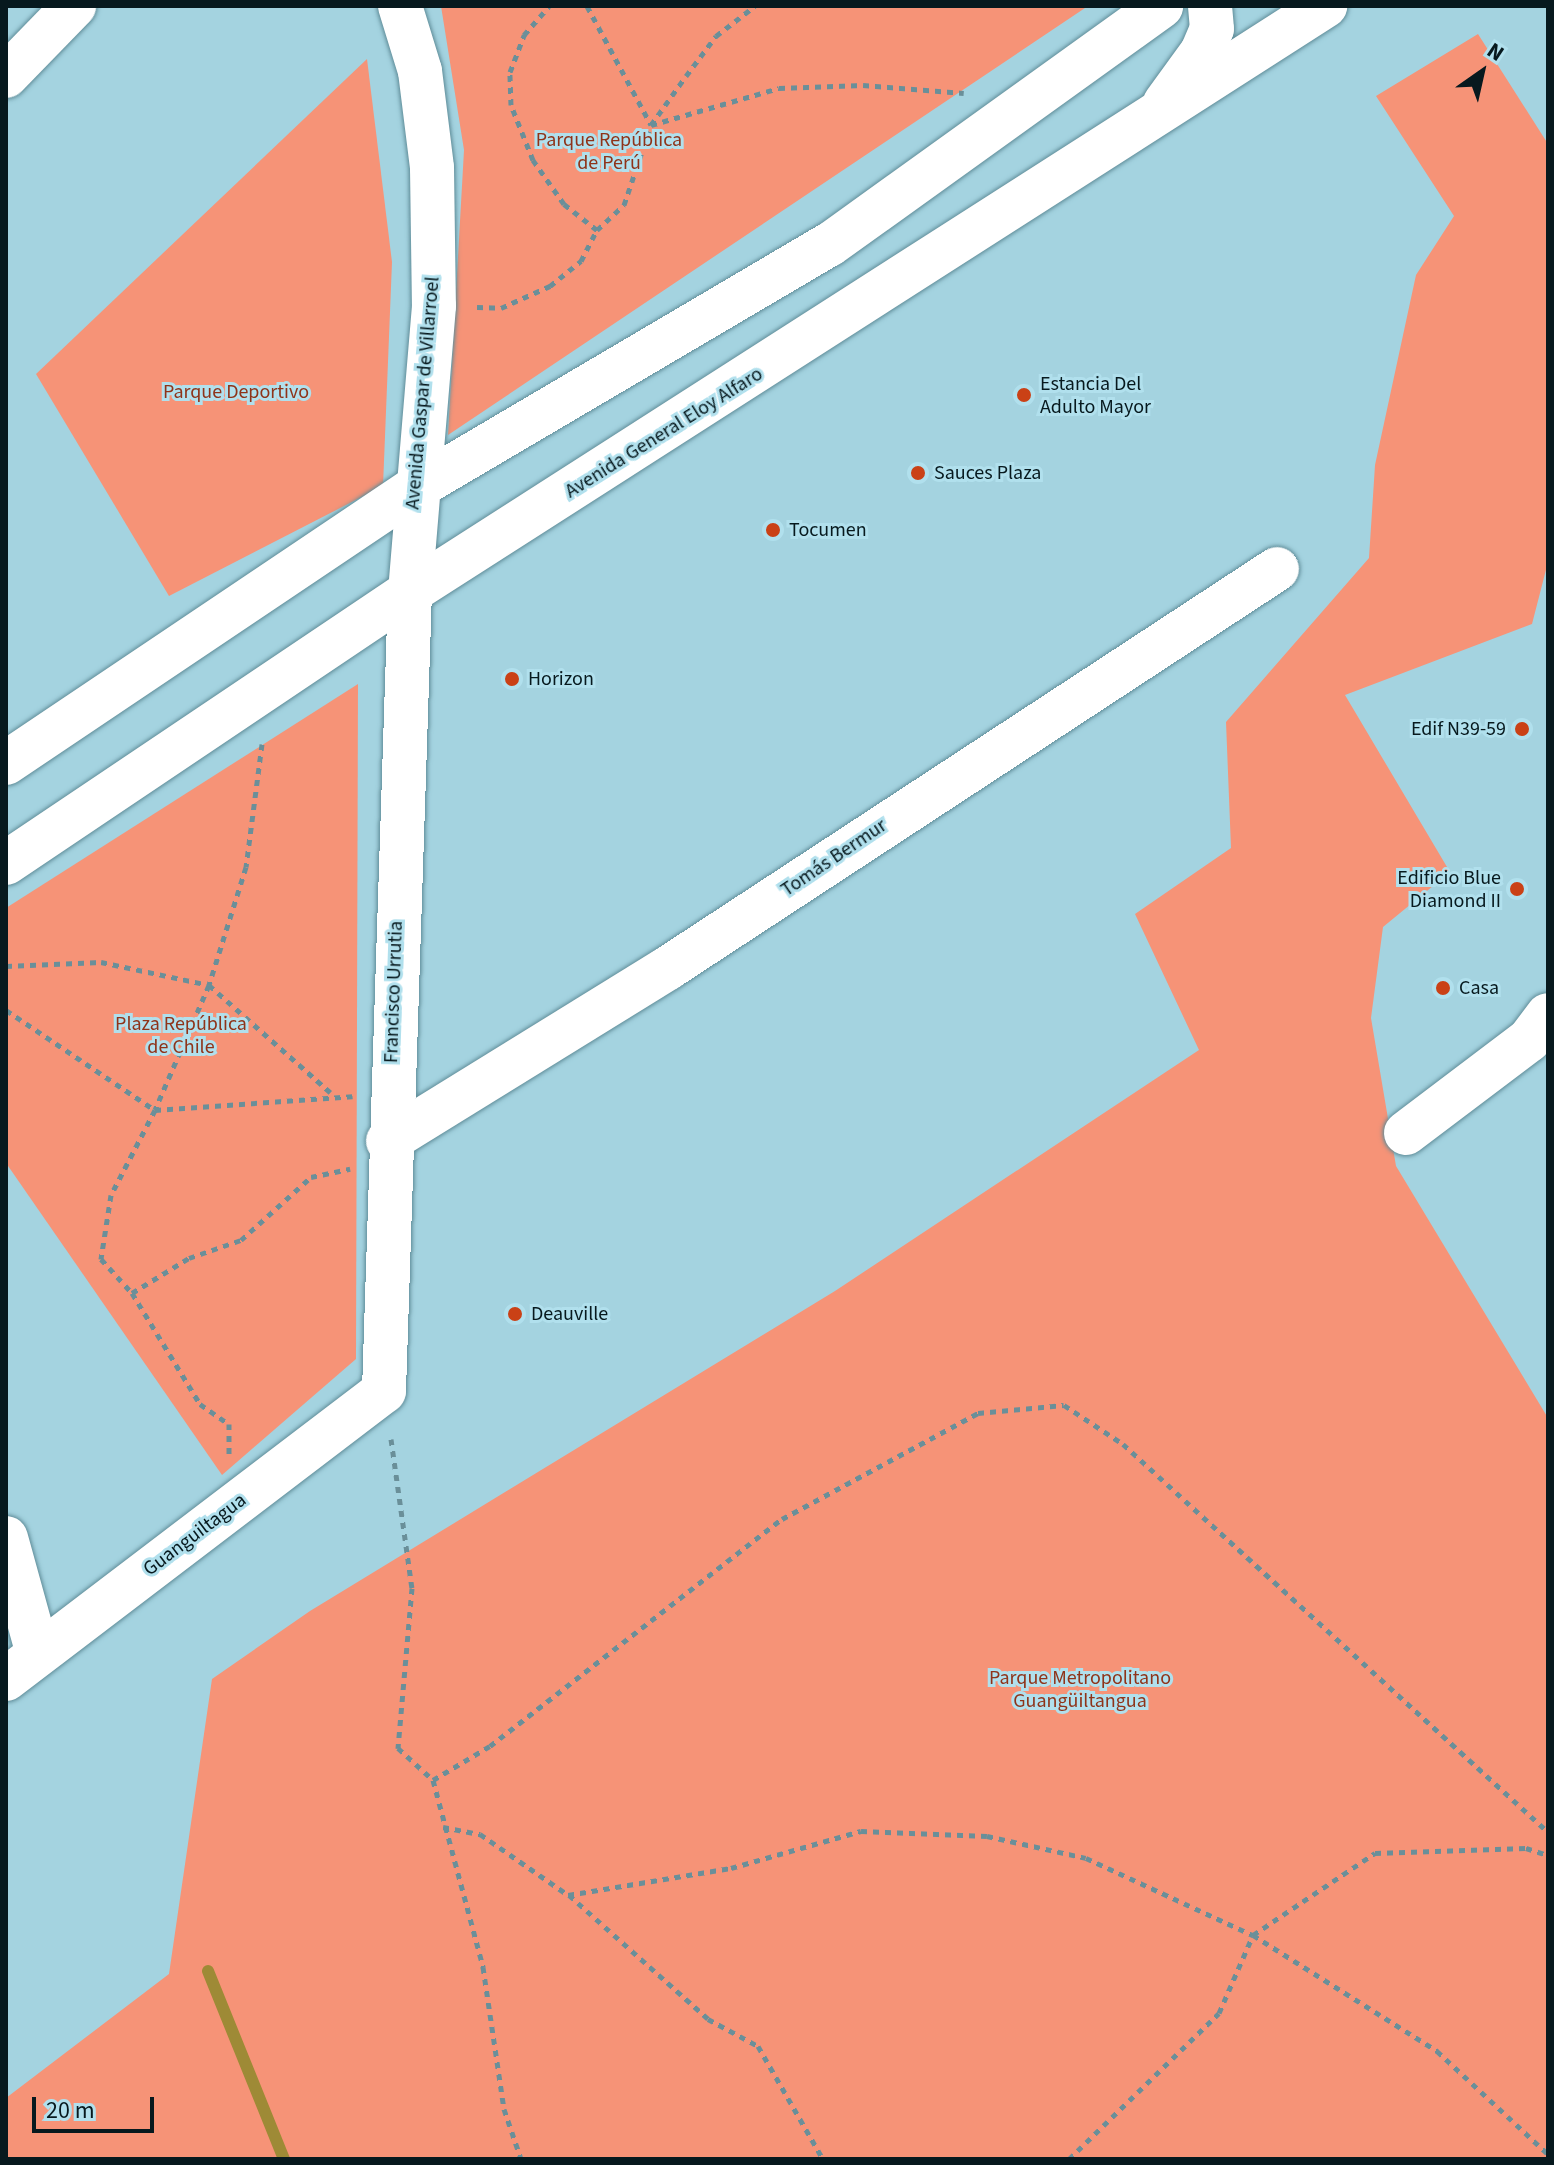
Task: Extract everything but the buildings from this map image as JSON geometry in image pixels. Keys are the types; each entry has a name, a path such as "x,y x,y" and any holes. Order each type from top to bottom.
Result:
{"main road":[{"path":"6,76 74,6"},
{"name":"Avenida Gaspar de Villarroel","path":"400,6 420,71 432,168 434,306 414,489 410,592"},
{"path":"6,763 414,489 829,245 1161,6"},
{"path":"1165,103 1202,52 1212,29 1210,6"},
{"name":"Avenida General Eloy Alfaro","path":"6,863 260,699 410,592 871,303 1165,103 1325,6"},
{"name":"Tomás Bermur","path":"389,1137 668,968 1277,569"},
{"name":"Francisco Urrutia","path":"384,1391 389,1137 410,592"},
{"path":"1406,1133 1529,1040 1548,1015"},
{"name":"Guanguiltagua","path":"22,1667 384,1391"},
{"path":"6,1538 22,1667"}],"path":[{"path":"549,6 524,35 510,72 511,105 533,160 564,204 597,230"},
{"path":"587,6 651,125"},
{"path":"461,307 501,308 550,286 581,261 597,230 624,205 651,125 716,36 755,6"},
{"path":"651,125 779,88 863,85 980,95"},
{"path":"222,1515 229,1424 200,1404 132,1293 101,1259 111,1195 155,1110 209,985 246,867 263,778 260,699"},
{"path":"6,966 101,962 209,985 331,1093 389,1137 311,1177 241,1240 189,1258 132,1293"},
{"path":"6,1010 155,1110 331,1093"},
{"path":"384,1391 412,1588 398,1748 433,1780 443,1827 483,1967 504,2109 521,2159"},
{"path":"433,1780 490,1746 782,1519 978,1413 1064,1405 1123,1444 1548,1832"},
{"path":"443,1827 480,1834 568,1895 708,2019 758,2046 823,2159"},
{"path":"568,1895 731,1868 861,1831 987,1836 1086,1858 1253,1935 1437,2051 1548,2154"},
{"path":"1069,2159 1219,2013 1253,1935 1375,1853 1526,1848 1548,1855"}],"green space":[{"name":"Parque República de Perú","path":"441,6 1088,6 448,435 464,150"},
{"name":"Parque Metropolitano Guangüiltangua","path":"1478,34 1548,144 1548,562 1532,624 1345,695 1450,872 1383,927 1371,1018 1396,1166 1548,1418 1548,2159 6,2159 6,2098 169,1974 212,1679 310,1611 835,1291 1199,1050 1135,914 1231,848 1226,722 1369,558 1375,465 1416,275 1454,216 1376,96"},
{"name":"Parque Deportivo","path":"367,59 392,262 383,486 169,596 36,374"},
{"name":"Plaza República de Chile","path":"358,684 356,1359 222,1475 6,1163 6,908"}],"waterway":[{"path":"208,1971 284,2159"}],"place":[{"name":"Estancia Del Adulto Mayor","path":"1024,395"},
{"name":"Sauces Plaza","path":"918,473"},
{"name":"Tocumen","path":"773,530"},
{"name":"Horizon","path":"512,679"},
{"name":"Edif N39-59","path":"1522,729"},
{"name":"Edificio Blue Diamond II","path":"1517,889"},
{"name":"Casa","path":"1443,988"},
{"name":"Deauville","path":"515,1314"}]}
